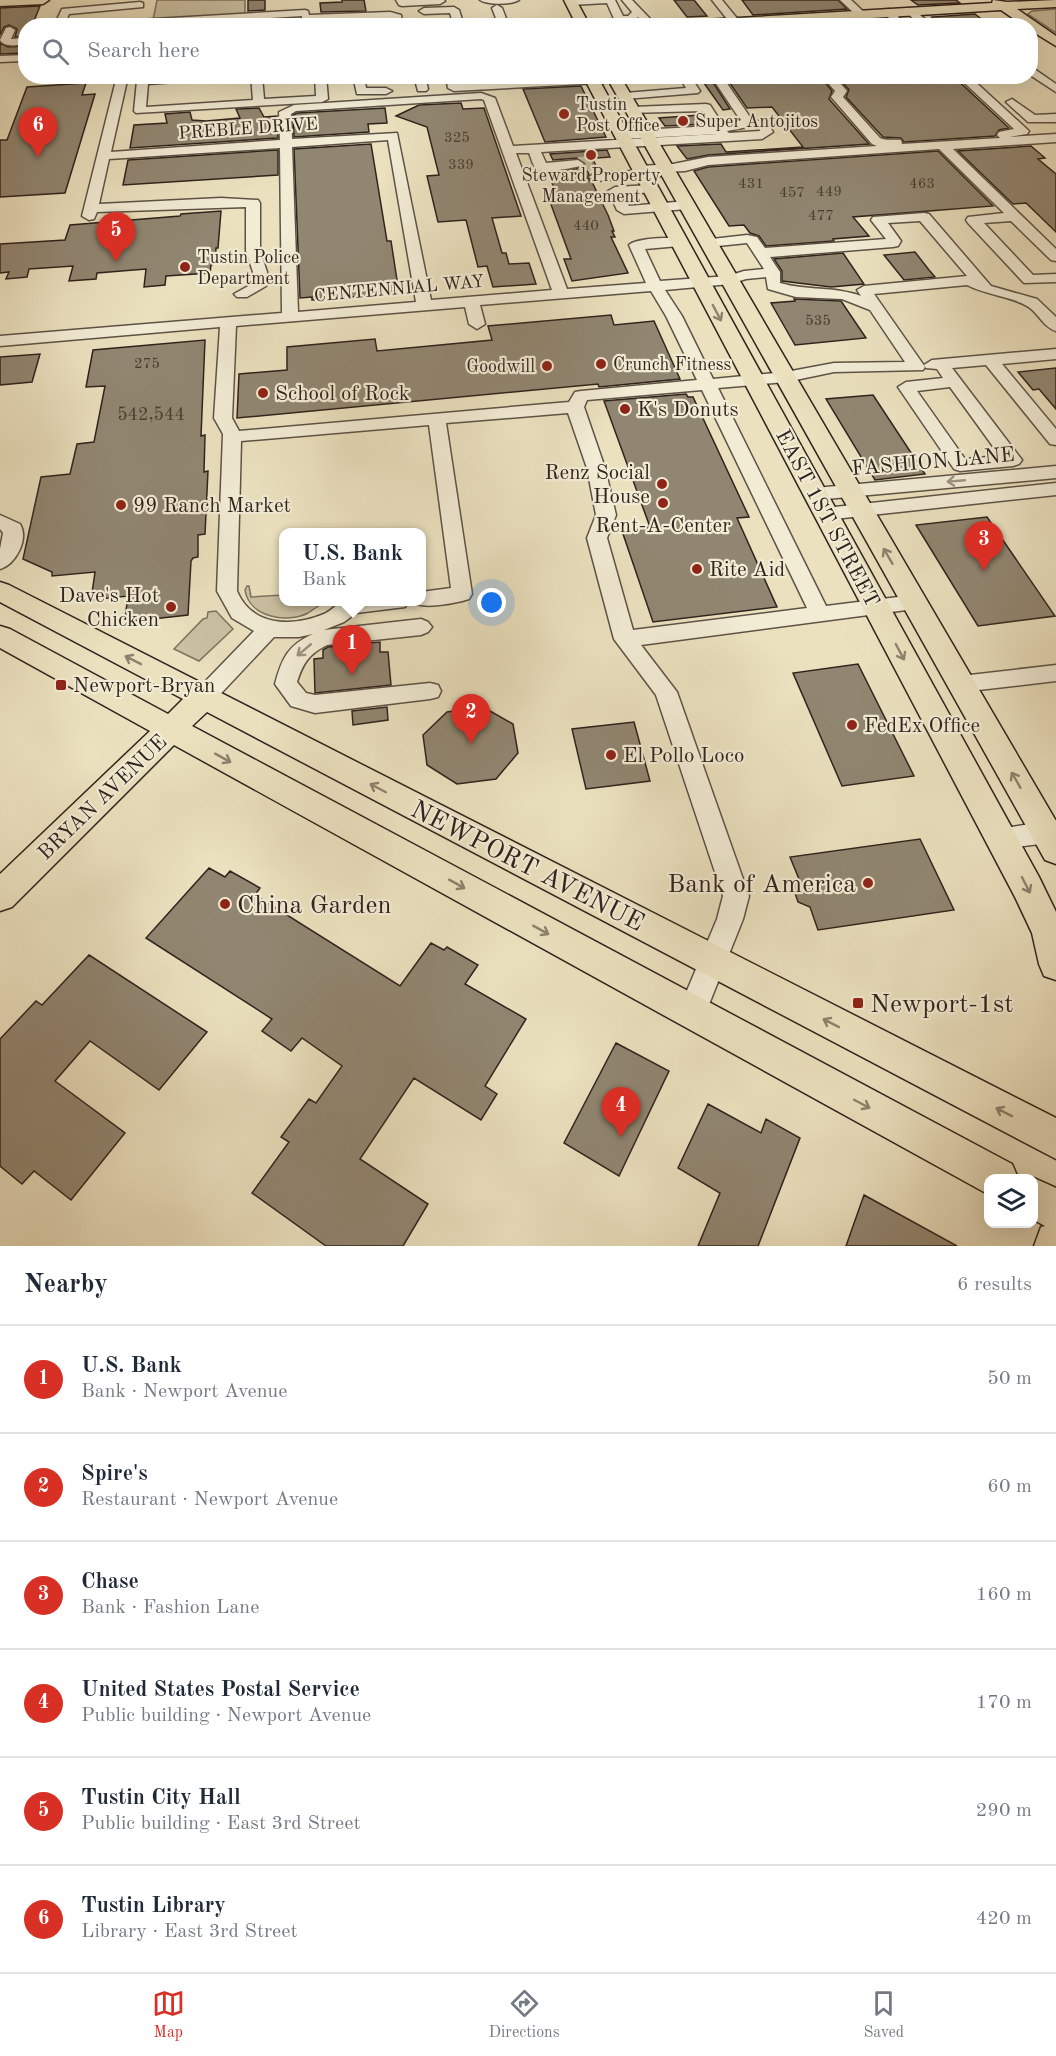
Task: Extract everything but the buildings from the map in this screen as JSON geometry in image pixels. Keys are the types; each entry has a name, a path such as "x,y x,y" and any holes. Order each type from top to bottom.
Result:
{"main road":[{"path":"0,2 43,0"},
{"path":"570,1 580,18"},
{"path":"816,18 888,12 914,6 930,10 989,3 1056,3"},
{"path":"989,3 1003,18"},
{"path":"989,3 1010,18"},
{"path":"1038,38 1054,49"},
{"path":"1038,43 1054,49"},
{"name":"EAST 1ST STREET","path":"594,84 624,139 662,217 679,242 1000,838 1049,933 1056,964"},
{"name":"EAST 1ST STREET","path":"618,84 668,167 708,243 1052,838"},
{"name":"NEWPORT AVENUE","path":"0,591 1056,1139"},
{"path":"0,636 989,1174"},
{"name":"BRYAN AVENUE","path":"0,896 204,697"},
{"path":"1038,1200 1056,1210"}],"street":[{"path":"62,18 69,0"},
{"path":"304,0 306,18"},
{"path":"401,0 402,3 443,1"},
{"path":"485,0 514,0"},
{"path":"570,1 609,0 619,18"},
{"path":"627,0 637,13 646,18"},
{"path":"717,0 728,18"},
{"path":"845,0 861,14"},
{"path":"65,10 141,2 137,18"},
{"path":"497,8 501,18"},
{"path":"424,11 454,10 456,18"},
{"path":"888,12 894,18"},
{"path":"631,18 637,13"},
{"path":"327,18 390,15 397,18"},
{"path":"9,30 5,40 18,41"},
{"path":"0,59 18,58"},
{"path":"1038,74 1053,84"},
{"path":"121,84 91,212 142,206 221,202 252,203 253,251 260,272 259,286 242,294"},
{"path":"140,111 143,84"},
{"path":"157,84 259,103 322,99 321,84"},
{"path":"257,84 259,103"},
{"path":"359,84 360,92 424,94"},
{"path":"421,84 424,94"},
{"path":"453,84 454,88 485,91"},
{"path":"290,316 285,112 290,108 547,84"},
{"path":"625,96 694,92 689,84"},
{"path":"721,84 748,123"},
{"path":"834,84 841,92 837,97 879,143 1017,134 1023,131 971,84"},
{"path":"485,91 491,100 561,294"},
{"path":"999,91 1032,119 1056,118"},
{"path":"114,113 140,111 195,92"},
{"path":"595,177 668,167 735,152 706,106 633,111"},
{"path":"509,150 648,137 722,132 759,135 766,132 764,126 748,123 722,132"},
{"path":"759,135 772,148 823,144"},
{"name":"PREBLE DRIVE","path":"104,156 393,136 424,306"},
{"path":"668,167 710,164 718,161 1056,138"},
{"path":"942,145 1056,257"},
{"path":"533,148 541,167 578,164"},
{"path":"639,171 615,191 624,210 662,217 691,212"},
{"path":"1016,216 973,220 1029,280 1056,278"},
{"path":"760,253 892,243 894,241 878,220 924,217 986,289"},
{"path":"708,243 752,240 773,279"},
{"path":"679,242 636,245 655,286 674,316 820,614"},
{"name":"CENTENNIAL WAY","path":"0,341 730,280 754,288 773,279 796,293 844,295 875,307"},
{"path":"917,367 864,290 970,280 986,289 1032,302 1056,326"},
{"path":"471,302 477,324"},
{"path":"228,321 223,418 231,437 227,591 229,600 251,623 292,630 310,627 336,617 350,607 360,606"},
{"path":"692,1012 713,962 736,896 666,692 625,639 597,538 606,515 596,468 575,406 581,396 786,377 815,381 872,376 941,364 1056,354"},
{"path":"990,360 1056,440"},
{"path":"941,364 1012,460 960,465 906,387 954,382"},
{"path":"231,437 575,406"},
{"path":"426,598 462,594 437,420"},
{"path":"993,478 1005,495"},
{"name":"FASHION LANE","path":"856,501 993,478 1050,481"},
{"name":"FASHION LANE","path":"820,504 1005,495 1050,481"},
{"path":"0,521 13,528 14,538 7,557 0,562"},
{"path":"625,639 914,602"},
{"path":"421,627 324,638 306,646 292,662 286,684 299,700 330,708 408,699 430,691"},
{"path":"204,697 270,628"},
{"path":"961,684 1056,673"},
{"path":"1000,838 1052,838"}],"shaded area":[{"path":"157,0 245,0 245,15 153,18"},
{"path":"1056,9 1056,33 1038,21 1038,18 1028,14 1032,11"},
{"path":"249,586 251,597 279,595 279,606 318,606 308,613 290,618 270,616 254,607 245,590"},
{"path":"216,611 233,629 199,661 174,649 203,619 207,618 208,612"}],"tunnel":[{"path":"578,164 595,163"}],"place":[{"name":"Tustin Post Office","path":"564,114"},
{"name":"Super Antojitos","path":"683,121"},
{"name":"Steward Property Management","path":"591,155"},
{"name":"Tustin Library","path":"38,157"},
{"name":"Tustin City Hall","path":"116,262"},
{"name":"Tustin Police Department","path":"185,267"},
{"name":"Crunch Fitness","path":"601,364"},
{"name":"Goodwill","path":"547,366"},
{"name":"School of Rock","path":"263,393"},
{"name":"K's Donuts","path":"625,409"},
{"name":"Renz Social House","path":"662,484"},
{"name":"Rent-A-Center","path":"663,503"},
{"name":"99 Ranch Market","path":"121,505"},
{"name":"Rite Aid","path":"697,569"},
{"name":"Chase","path":"984,571"},
{"name":"Dave's Hot Chicken","path":"171,607"},
{"name":"U.S. Bank","path":"352,675"},
{"name":"Newport-Bryan","path":"61,685"},
{"name":"FedEx Office","path":"852,725"},
{"name":"Spire's","path":"471,744"},
{"name":"El Pollo Loco","path":"611,755"},
{"name":"Bank of America","path":"868,883"},
{"name":"China Garden","path":"225,904"},
{"name":"Newport-1st","path":"858,1003"},
{"name":"United States Postal Service","path":"621,1137"}]}
